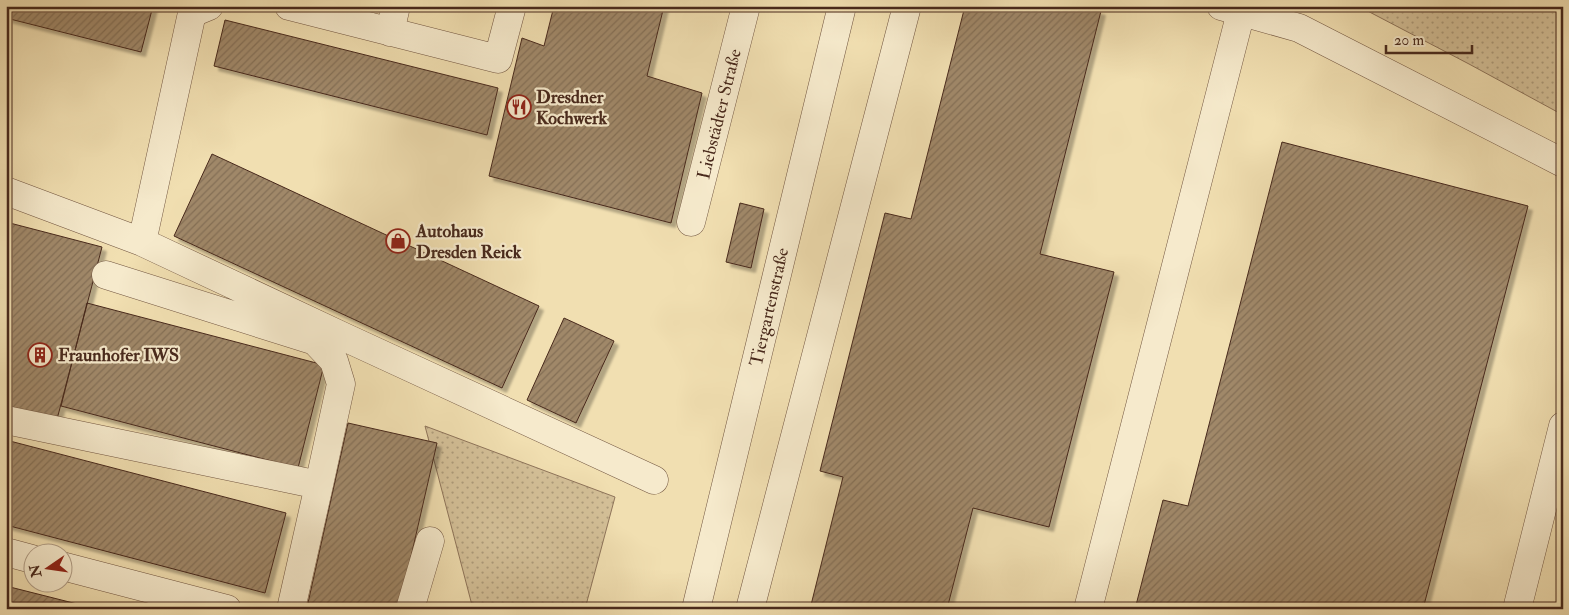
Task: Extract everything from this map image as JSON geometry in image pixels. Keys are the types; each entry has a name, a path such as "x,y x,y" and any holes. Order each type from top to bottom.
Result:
{"lane":[{"path":"142,242 192,13 208,6"},
{"path":"288,6 393,19 498,59 512,6"},
{"name":"Liebstädter Straße","path":"691,222 746,6"},
{"name":"Tiergartenstraße","path":"696,609 842,6"},
{"path":"750,609 907,6"},
{"path":"1088,609 1231,9 1299,28 1563,163"},
{"path":"6,191 142,242 654,480"},
{"path":"106,275 315,341 334,361 341,384 291,609"},
{"path":"6,420 319,485"},
{"path":"1516,609 1563,426"},
{"path":"410,609 430,541"},
{"path":"6,552 22,556"},
{"path":"72,569 227,609"}],"shaded area":[{"path":"1358,6 1563,6 1563,115 1469,64"},
{"path":"425,426 615,497 585,609 473,609"}],"building":[{"path":"6,6 153,6 141,52 6,18"},
{"path":"554,6 664,6 647,76 702,93 671,223 489,176 522,38 544,46"},
{"path":"965,6 1081,6 1101,11 1040,254 1114,272 1049,527 973,508 947,609 810,609 843,477 820,471 885,213 911,219"},
{"path":"225,20 498,88 487,135 214,66"},
{"path":"1282,142 1528,206 1423,609 1135,609 1163,500 1188,506"},
{"path":"212,154 539,306 502,388 174,236"},
{"path":"740,203 764,209 751,268 726,262"},
{"name":"Fraunhofer IWS","path":"6,222 102,247 55,427 6,414"},
{"path":"87,303 324,365 298,468 61,406"},
{"path":"564,318 614,341 576,423 527,400"},
{"path":"348,423 437,443 399,609 336,609 308,603"},
{"path":"6,440 286,513 265,593 6,525"},
{"path":"6,586 22,590 22,592 30,592 97,609 6,609"}],"place":[{"name":"Dresdner Kochwerk","path":"519,107"},
{"name":"Autohaus Dresden Reick","path":"398,241"},
{"name":"Fraunhofer IWS","path":"40,355"}]}
